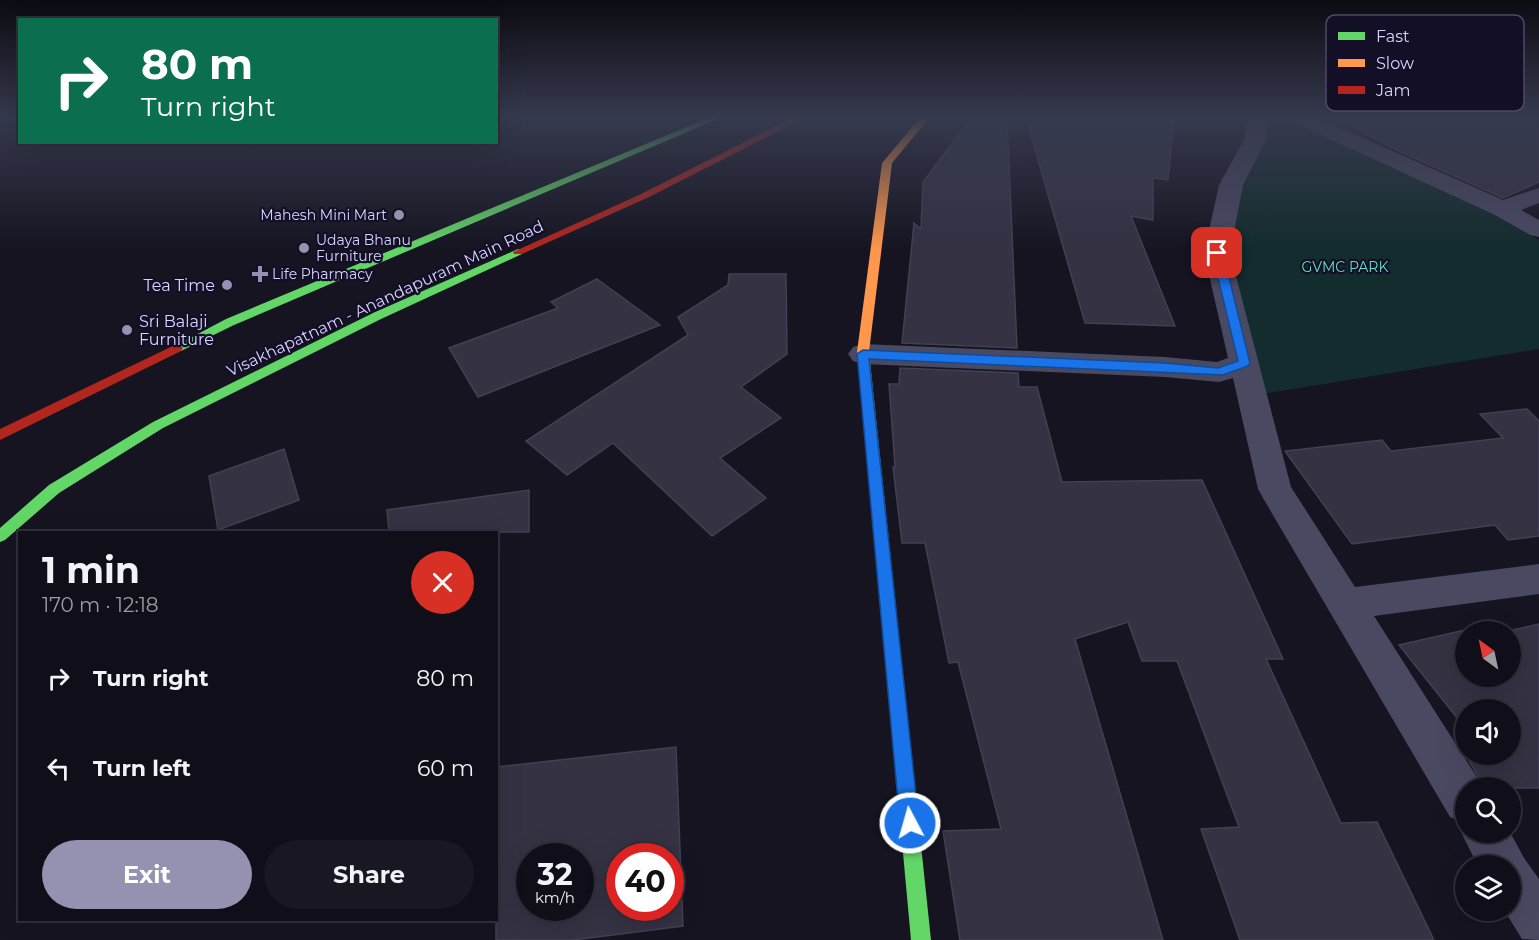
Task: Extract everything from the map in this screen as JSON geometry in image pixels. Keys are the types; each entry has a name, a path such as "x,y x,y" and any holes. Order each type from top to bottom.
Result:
{"main road":[{"name":"Visakhapatnam - Anandapuram Main Road","path":"0,435 230,322 609,162"},
{"name":"Visakhapatnam - Anandapuram Main Road","path":"0,536 54,489 158,425 378,316 644,196 712,162"},
{"path":"887,162 863,354 921,940"}],"street":[{"path":"1243,162 1231,185 1217,253 1275,489 1455,783"},
{"path":"1397,162 1502,209 1539,230"},
{"path":"1502,209 1539,195"},
{"path":"863,354 1165,367 1219,372 1244,363"},
{"path":"1346,604 1539,579"},
{"path":"1521,893 1539,922"}],"green space":[{"name":"GVMC PARK","path":"1247,162 1386,162 1469,201 1539,240 1539,349 1262,394 1225,256 1239,183"}],"building":[{"path":"938,162 1009,162 1017,348 902,343 914,223 921,229 923,182"},
{"path":"1039,162 1170,162 1168,180 1153,178 1153,220 1131,216 1175,326 1085,323"},
{"path":"1423,162 1539,162 1539,182 1503,198"},
{"path":"729,274 786,274 787,354 741,387 781,418 720,458 766,498 712,536 613,443 567,475 526,441 688,335 678,317 728,285"},
{"path":"597,279 660,325 478,397 449,348 558,308 551,302"},
{"path":"900,368 1018,373 1019,387 1037,387 1062,482 1202,480 1283,659 1266,659 1341,823 1377,822 1434,940 1240,940 1201,829 1239,827 1177,661 1142,661 1128,622 1075,639 1163,940 960,940 943,831 1001,829 958,662 949,663 925,543 902,543 893,467 895,467 889,384 899,384"},
{"path":"1527,409 1539,421 1539,536 1508,540 1495,525 1352,544 1285,451 1382,440 1391,451 1503,438 1480,414"},
{"path":"284,449 299,500 218,530 209,476"},
{"path":"529,490 529,532 389,531 387,510"},
{"path":"1539,624 1539,788 1521,788 1521,777 1478,777 1471,765 1521,765 1521,699 1455,699 1455,715 1399,645 1455,632 1455,687 1521,687 1521,628"},
{"path":"676,747 680,843 606,843 606,921 683,921 683,926 573,940 496,940 498,767"}],"traffic: fast":[{"path":"177,348 230,322 611,162"},
{"path":"0,536 54,489 158,425 377,316 518,252"},
{"path":"863,352 921,940"}],"traffic: slow":[{"path":"863,352 888,162"}],"traffic: jam":[{"path":"518,252 644,196 712,162"},
{"path":"0,435 177,348"}],"place":[{"name":"Mahesh Mini Mart","path":"399,215"},
{"name":"Udaya Bhanu Furniture","path":"304,248"},
{"name":"Life Pharmacy","path":"260,274"},
{"name":"Tea Time","path":"227,285"},
{"name":"Sri Balaji Furniture","path":"127,330"}],"route":[{"path":"910,823 863,354 1165,367 1219,372 1244,363 1217,253"}]}
